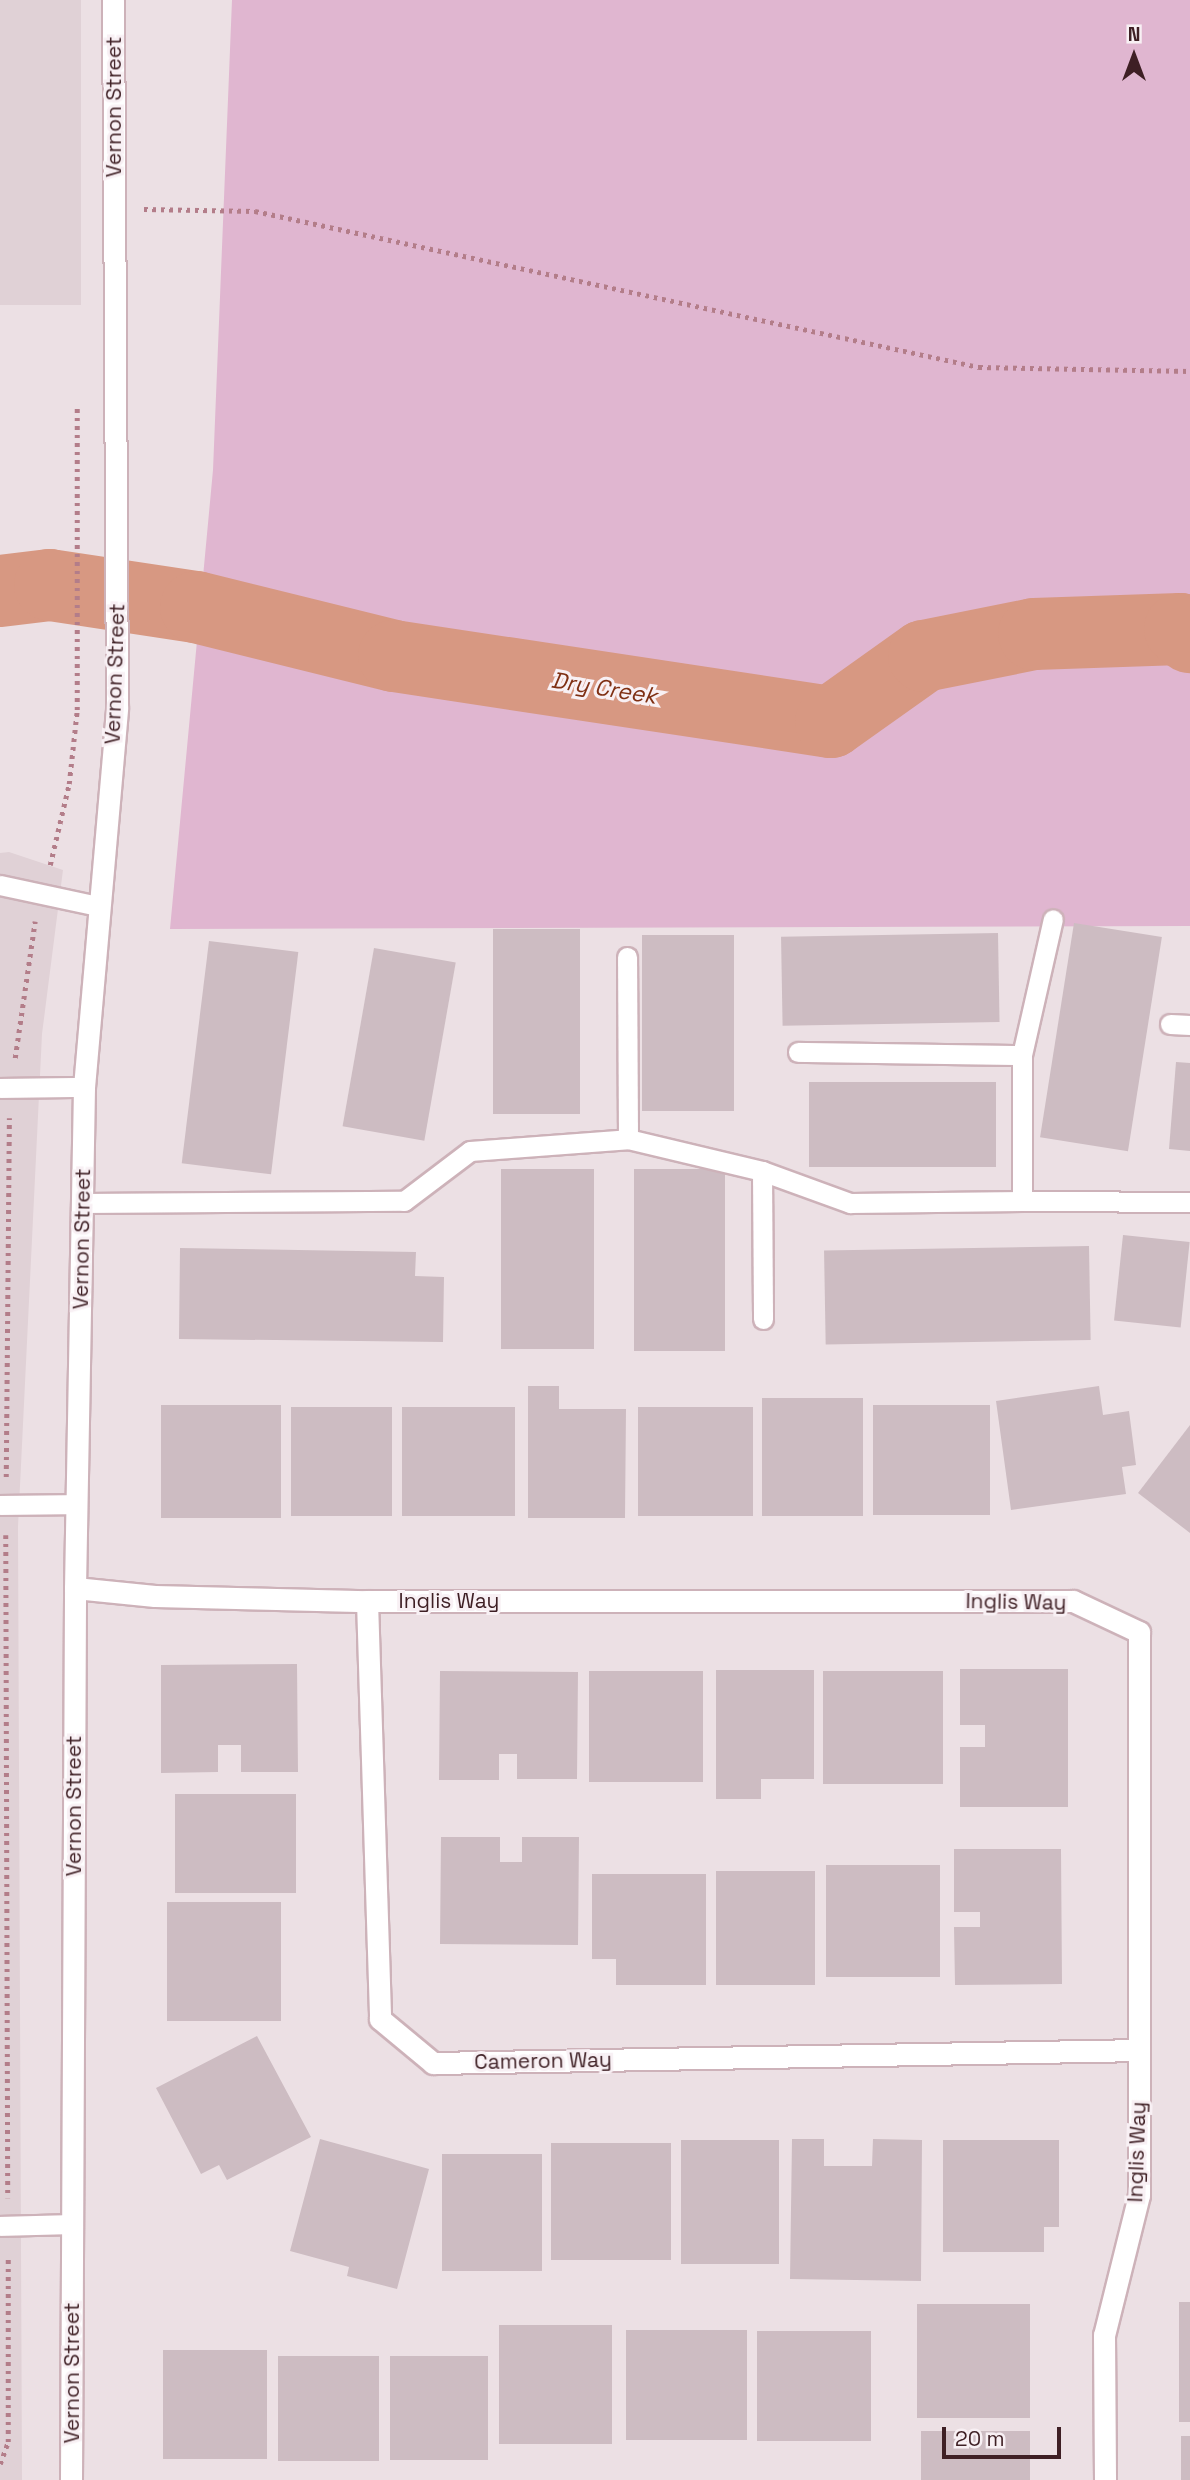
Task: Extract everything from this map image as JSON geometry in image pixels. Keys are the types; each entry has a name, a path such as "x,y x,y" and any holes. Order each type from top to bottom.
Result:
{"street":[{"name":"Vernon Street","path":"71,2480 75,1588 85,1087 98,906 117,708 113,0"},
{"name":"Inglis Way","path":"75,1588 155,1596 367,1601 1073,1601 1139,1632 1139,2195 1104,2335 1105,2480"},
{"name":"Cameron Way","path":"367,1601 380,2019 433,2063 1139,2049"}],"lane":[{"path":"0,885 43,891 98,906"},
{"path":"1022,1201 1022,1055 1054,919"},
{"path":"627,957 628,1139"},
{"path":"1170,1024 1190,1025"},
{"path":"798,1052 1022,1055"},
{"path":"6,1087 85,1087"},
{"path":"82,1203 404,1201 470,1151 628,1139 762,1171 850,1203 1190,1202"},
{"path":"762,1171 763,1319"},
{"path":"3,1504 77,1504"},
{"path":"4,2226 73,2224"}],"path":[{"path":"115,209 255,211 979,366 1190,371"},
{"path":"0,2464 8,2442 4,2226 3,1504 6,1087 28,953 69,784 77,710 77,407"}],"shaded area":[{"path":"0,0 81,0 81,305 0,305"},
{"path":"232,0 1190,0 1190,926 170,929 213,470"},
{"path":"9,852 63,870 42,1034 18,1527 22,2480 0,2480 0,853"}],"building":[{"path":"1074,923 1162,937 1128,1151 1040,1137"},
{"path":"493,929 580,929 580,1114 493,1114"},
{"path":"998,933 1000,1022 783,1026 781,937"},
{"path":"642,935 734,935 734,1111 642,1111"},
{"path":"209,941 298,952 271,1174 182,1163"},
{"path":"374,948 456,962 424,1141 343,1126"},
{"path":"1176,1062 1190,1063 1190,1151 1169,1149"},
{"path":"809,1082 996,1082 996,1167 809,1167"},
{"path":"501,1169 594,1169 594,1349 501,1349"},
{"path":"634,1169 725,1169 725,1351 634,1351"},
{"path":"1123,1235 1190,1242 1181,1328 1114,1321"},
{"path":"1089,1246 1091,1340 826,1345 824,1251"},
{"path":"180,1248 416,1252 415,1276 444,1277 443,1342 179,1339"},
{"path":"528,1386 559,1386 559,1409 626,1409 625,1518 528,1518"},
{"path":"1099,1386 1103,1415 1129,1411 1136,1465 1122,1467 1126,1494 1011,1510 996,1401"},
{"path":"762,1398 863,1398 863,1516 762,1516"},
{"path":"161,1405 281,1405 281,1518 161,1518"},
{"path":"873,1405 990,1405 990,1515 873,1515"},
{"path":"291,1407 392,1407 392,1516 291,1516"},
{"path":"402,1407 515,1407 515,1516 402,1516"},
{"path":"638,1407 753,1407 753,1516 638,1516"},
{"path":"1190,1425 1190,1533 1138,1493"},
{"path":"297,1664 298,1772 241,1772 241,1745 218,1745 218,1772 161,1773 161,1665"},
{"path":"960,1669 1068,1669 1068,1807 960,1807 960,1747 985,1747 985,1725 960,1725"},
{"path":"716,1670 814,1670 814,1779 761,1779 761,1799 716,1799"},
{"path":"440,1671 578,1672 577,1779 517,1779 517,1754 499,1754 499,1780 439,1780"},
{"path":"589,1671 703,1671 703,1782 589,1782"},
{"path":"823,1671 943,1671 943,1784 823,1784"},
{"path":"175,1794 296,1794 296,1893 175,1893"},
{"path":"441,1837 500,1837 500,1862 522,1862 522,1837 579,1837 578,1945 440,1944"},
{"path":"954,1849 1061,1849 1062,1984 955,1985 954,1927 980,1927 980,1912 954,1912"},
{"path":"826,1865 940,1865 940,1977 826,1977"},
{"path":"716,1871 815,1871 815,1985 716,1985"},
{"path":"592,1874 706,1874 706,1985 616,1985 616,1959 592,1959"},
{"path":"167,1902 281,1902 281,2021 167,2021"},
{"path":"257,2036 311,2137 227,2180 219,2165 201,2174 156,2088"},
{"path":"320,2139 429,2169 397,2289 347,2276 349,2267 290,2251"},
{"path":"792,2139 824,2139 824,2166 872,2166 873,2139 922,2140 921,2281 790,2279"},
{"path":"681,2140 779,2140 779,2264 681,2264"},
{"path":"943,2140 1059,2140 1059,2227 1044,2227 1044,2252 943,2252"},
{"path":"551,2143 671,2143 671,2260 551,2260"},
{"path":"442,2154 542,2154 542,2271 442,2271"},
{"path":"1179,2302 1190,2302 1190,2422 1179,2422"},
{"path":"917,2304 1030,2304 1030,2418 917,2418"},
{"path":"499,2325 612,2325 612,2444 499,2444"},
{"path":"626,2330 747,2330 747,2440 626,2440"},
{"path":"757,2331 871,2331 871,2441 757,2441"},
{"path":"163,2350 267,2350 267,2459 163,2459"},
{"path":"278,2356 379,2356 379,2461 278,2461"},
{"path":"390,2356 488,2356 488,2460 390,2460"},
{"path":"921,2431 1030,2431 1030,2480 921,2480"},
{"path":"1181,2436 1190,2436 1190,2480 1181,2480"}],"waterway":[{"name":"Dry Creek","path":"0,591 50,585 196,607 394,656 831,722 924,656 1034,634 1180,629 1190,637"}]}
